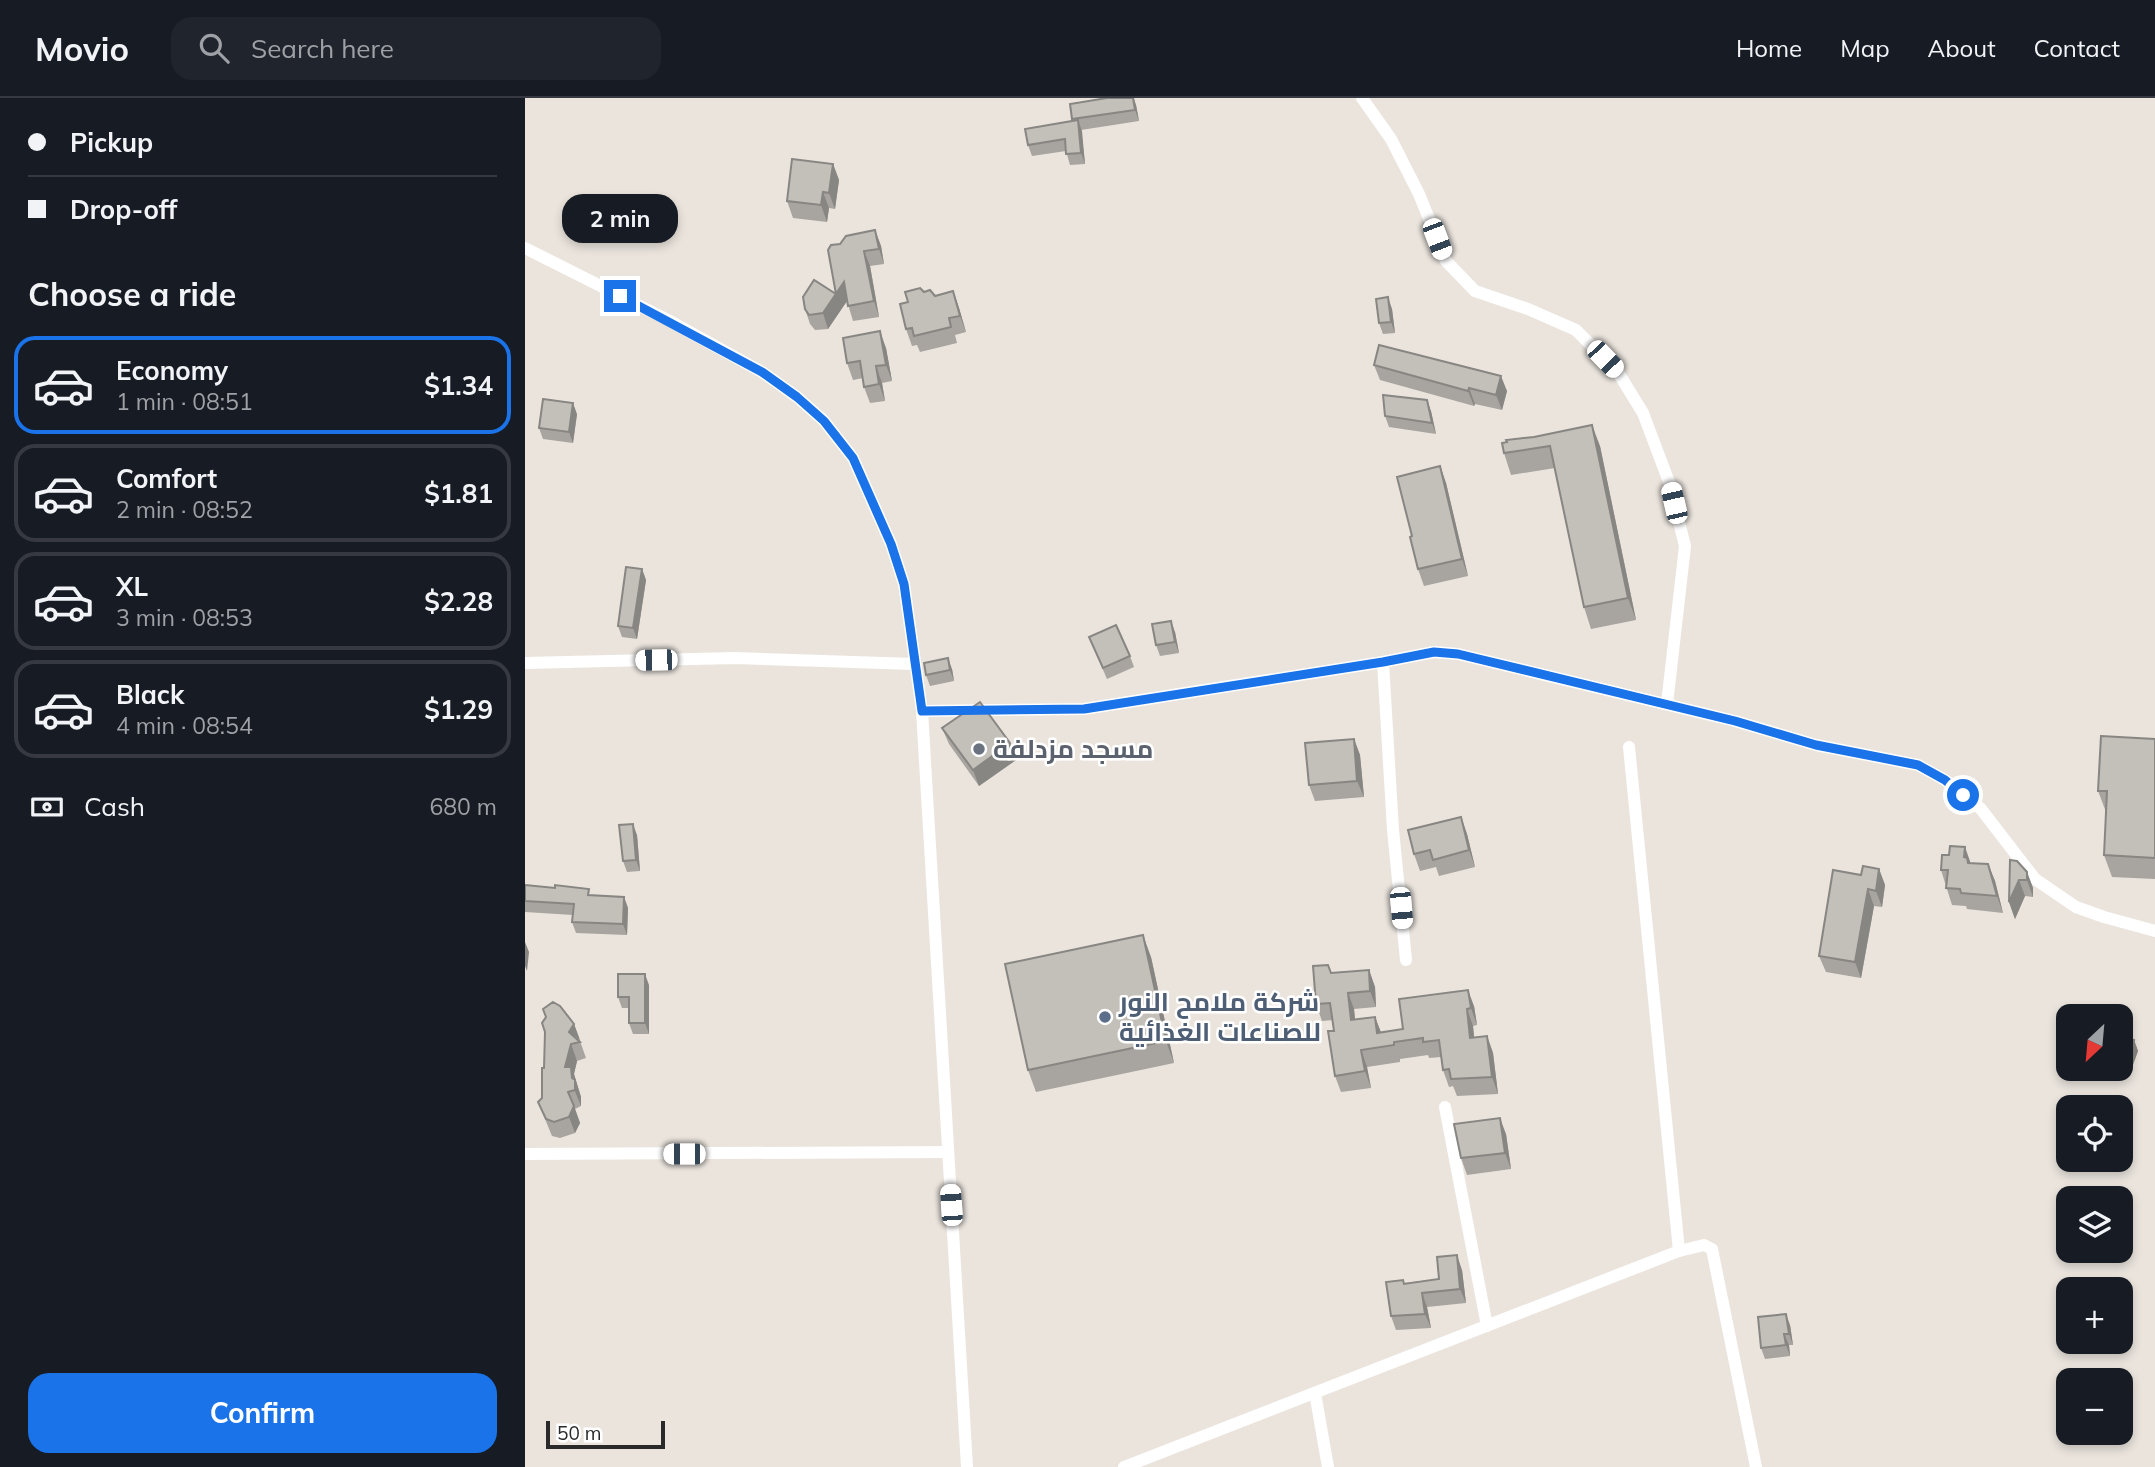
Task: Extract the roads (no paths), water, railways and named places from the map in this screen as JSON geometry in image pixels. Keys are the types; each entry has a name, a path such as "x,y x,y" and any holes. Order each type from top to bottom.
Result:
{"street":[{"path":"1362,98 1391,139 1419,194 1445,261 1475,290 1576,330 1619,374 1643,413 1669,482 1685,546 1667,704"},
{"path":"525,248 668,320 762,372 797,397 824,421 853,458 891,544 904,584 922,711 967,1467"},
{"path":"922,711 1084,709 1434,652 1458,654 1735,721 1816,745 1918,765 1945,780 1980,810 2035,879 2076,907 2155,931"},
{"path":"525,663 735,658 914,664"},
{"path":"1383,662 1393,830 1406,960"},
{"path":"1629,747 1679,1251"},
{"path":"1445,1107 1487,1326"},
{"path":"525,1154 948,1152"},
{"path":"1123,1467 1679,1251 1705,1245 1712,1250 1756,1467"},
{"path":"1315,1393 1328,1467"}],"place":[{"name":"مسجد مزدلفة","path":"979,749"},
{"name":"شركة ملامح النور للصناعات الغذائية","path":"1105,1017"}]}
